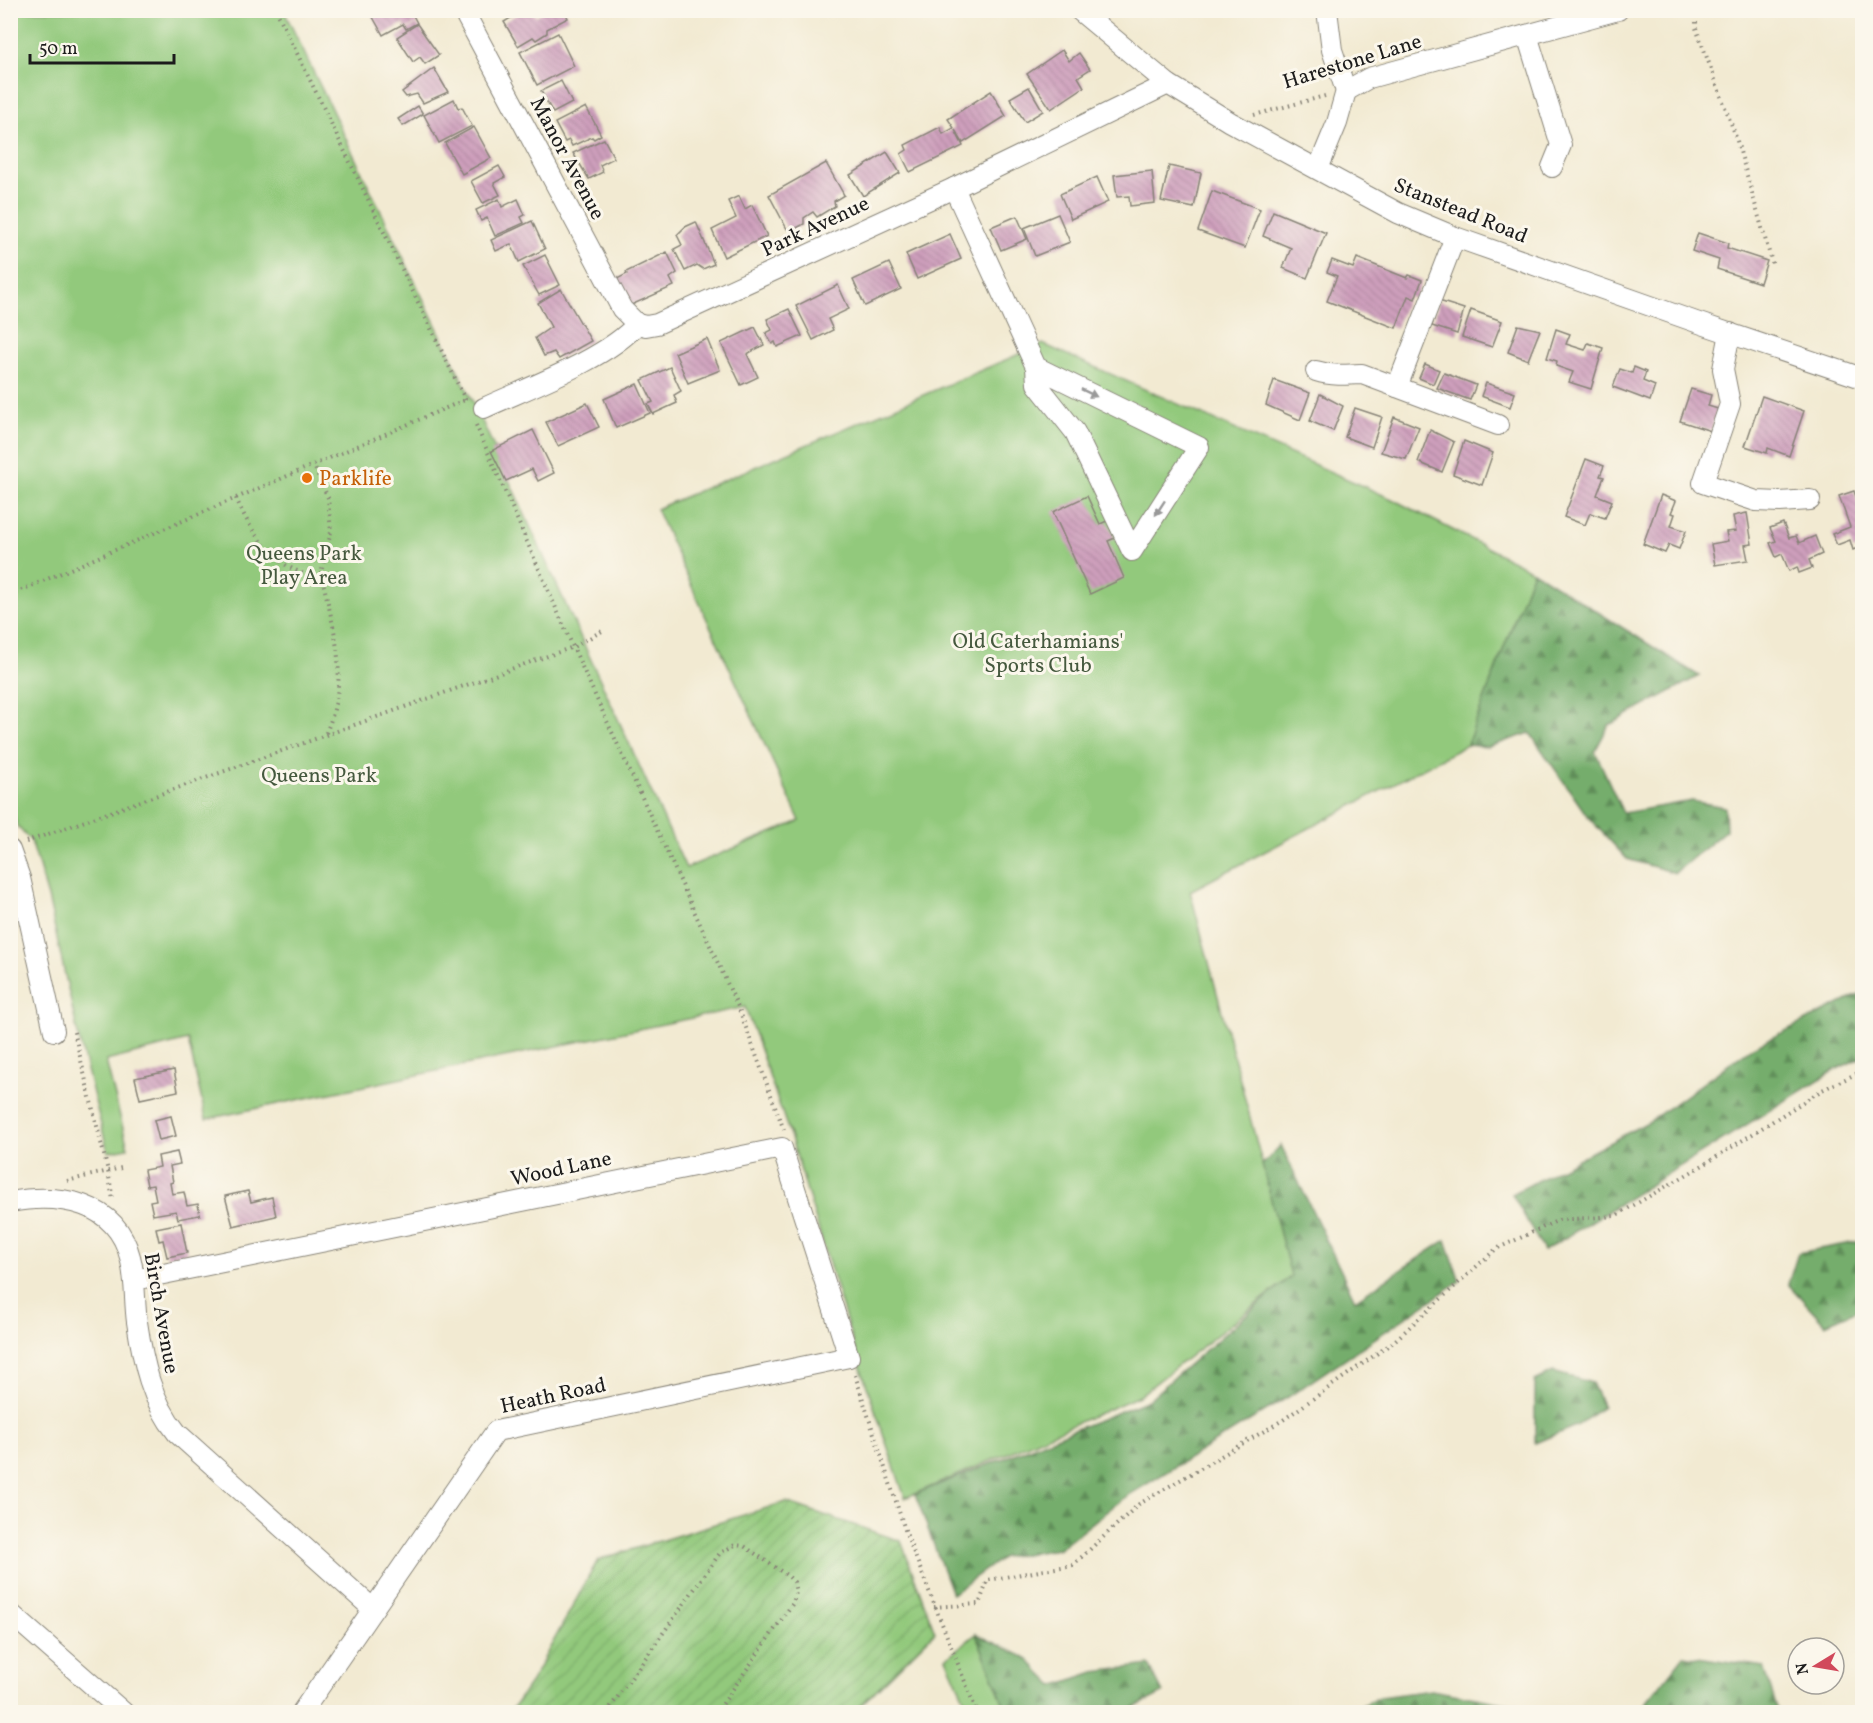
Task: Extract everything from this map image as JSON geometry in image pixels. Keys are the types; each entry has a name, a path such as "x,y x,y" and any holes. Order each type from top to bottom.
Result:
{"street":[{"name":"Manor Avenue","path":"463,10 622,309 637,324"},
{"name":"Stanstead Road","path":"1079,10 1168,84 1230,122 1398,213 1455,237 1863,378"},
{"path":"1318,169 1337,123 1346,91 1332,50 1327,10"},
{"name":"Harestone Lane","path":"1346,91 1369,78 1618,10"},
{"path":"1527,35 1561,145 1552,167"},
{"name":"Park Avenue","path":"637,324 646,326 657,324 954,188 1168,84"},
{"path":"954,188 1036,367 1037,384 1075,432 1132,551 1199,447 1036,367"},
{"path":"1397,387 1455,237"},
{"path":"476,413 571,368 615,344 637,324"},
{"path":"1730,333 1723,369 1730,404 1703,483 1756,501 1810,500"},
{"path":"1316,370 1327,374 1362,374 1498,425"},
{"path":"16,847 20,878 63,1027"},
{"path":"782,1148 849,1357"},
{"name":"Wood Lane","path":"134,1280 782,1148"},
{"name":"Birch Avenue","path":"10,1202 33,1197 85,1205 104,1215 117,1228 130,1256 137,1320 145,1363 152,1391 164,1417 177,1433 373,1609"},
{"name":"Heath Road","path":"302,1713 495,1431 849,1357"},
{"path":"10,1613 123,1713"}],"path":[{"path":"276,10 465,400 476,413 573,647 739,1009 786,1137 782,1148"},
{"path":"1696,10 1696,28 1735,134 1773,266"},
{"name":"Harestone Lane","path":"1249,116 1346,91"},
{"path":"10,595 477,394 476,413"},
{"path":"314,466 328,498 331,532 321,573 336,639 340,684 333,716 324,736"},
{"path":"236,498 248,523 263,544 281,562 304,574 321,573"},
{"path":"16,847 573,647 604,630"},
{"path":"63,1027 108,1171 117,1228"},
{"path":"934,1607 979,1604 988,1580 997,1577 1028,1574 1073,1565 1139,1504 1283,1420 1392,1343 1496,1249 1559,1220 1615,1216 1705,1164 1822,1090 1863,1071"},
{"path":"64,1182 121,1168"},
{"path":"849,1357 906,1533 977,1713"},
{"path":"607,1713 720,1553 735,1545 744,1546 788,1576 794,1582 796,1592 793,1604 717,1713"}],"green space":[{"path":"11,11 284,11 476,408 686,868 800,821 656,509 1043,344 1392,499 1533,571 1467,745 1190,891 1292,1276 1139,1396 905,1498 860,1366 791,1138 745,1007 206,1119 188,1040 106,1061 128,1148 108,1152 79,1039 48,897 31,841 17,826 11,806"},
{"path":"1533,571 1699,676 1609,725 1595,751 1623,813 1692,801 1725,807 1726,830 1675,873 1627,859 1588,817 1530,733 1488,747 1467,745"},
{"path":"1862,993 1862,1057 1833,1071 1544,1251 1512,1194 1650,1121 1753,1047"},
{"path":"1281,1145 1355,1300 1446,1240 1460,1281 1288,1397 1124,1498 1059,1549 1003,1557 952,1594 915,1494 1148,1400 1291,1276 1262,1165"},
{"path":"1862,1241 1862,1308 1825,1324 1788,1284 1798,1253"},
{"path":"1553,1372 1592,1383 1603,1407 1578,1425 1535,1443 1535,1381"},
{"path":"786,1502 901,1541 935,1632 854,1712 510,1712 531,1682 598,1560"},
{"path":"976,1634 1007,1712 970,1712 946,1658"},
{"path":"976,1634 1025,1657 1054,1686 1094,1672 1149,1665 1163,1693 1126,1712 1007,1712"},
{"path":"1684,1655 1764,1667 1778,1712 1639,1712"},
{"path":"1431,1690 1554,1712 1346,1712 1380,1697"}],"building":[{"path":"369,10 410,10 417,23 406,29 403,24 383,35"},
{"path":"524,10 530,10 536,16 545,10 564,10 568,18 547,29 547,33 536,40 533,37 518,46 504,22"},
{"path":"417,24 439,55 425,64 420,57 413,62 397,37"},
{"path":"558,33 574,66 537,85 520,52"},
{"path":"1062,50 1069,61 1079,53 1090,69 1078,77 1084,87 1051,109 1027,74"},
{"path":"434,68 448,92 423,103 417,94 406,97 402,92"},
{"path":"561,81 572,103 553,113 541,91"},
{"path":"1029,87 1043,111 1025,122 1010,98"},
{"path":"991,91 1006,116 963,143 955,130 963,146 910,172 901,154 907,150 905,145 940,127 943,134 954,128 948,119"},
{"path":"454,99 458,108 462,107 472,126 439,143 424,115"},
{"path":"418,106 423,114 403,126 398,119"},
{"path":"586,107 601,135 572,146 569,140 565,142 555,123"},
{"path":"474,127 491,158 462,174 445,143"},
{"path":"604,139 614,158 600,165 603,172 589,179 573,153"},
{"path":"887,152 900,173 863,196 850,175"},
{"path":"826,163 844,195 834,201 835,206 817,217 813,212 804,218 804,224 791,231 787,229 769,195"},
{"path":"499,166 505,177 494,183 500,195 483,203 471,181"},
{"path":"1169,166 1201,173 1194,208 1161,201"},
{"path":"1152,171 1155,203 1130,206 1129,196 1117,197 1114,175"},
{"path":"1097,177 1108,202 1071,219 1060,194"},
{"path":"1212,191 1260,209 1245,248 1198,231"},
{"path":"739,196 745,209 752,205 767,236 724,257 712,230 736,218 728,201"},
{"path":"499,199 502,207 518,199 525,215 521,217 524,223 495,236 487,218 481,221 476,210"},
{"path":"1273,211 1326,233 1307,278 1283,268 1291,248 1263,236"},
{"path":"1058,214 1070,242 1035,256 1024,228"},
{"path":"1017,216 1027,239 1001,250 991,227"},
{"path":"532,221 545,249 519,262 511,244 496,251 491,240"},
{"path":"696,222 714,264 703,269 697,265 685,271 674,249 682,245 677,235 685,227"},
{"path":"1698,233 1728,243 1727,248 1767,261 1760,283 1717,269 1719,260 1692,251"},
{"path":"950,234 961,259 917,279 906,254"},
{"path":"667,252 677,273 670,278 674,286 629,306 617,279 627,274 626,272"},
{"path":"545,255 560,285 539,295 523,266"},
{"path":"1357,258 1407,278 1409,275 1422,280 1415,299 1408,296 1396,328 1327,301 1337,276 1327,272 1332,260 1353,268"},
{"path":"889,263 901,289 865,306 853,280"},
{"path":"838,285 849,309 828,319 833,330 813,340 796,306"},
{"path":"561,289 591,341 559,359 554,352 544,356 535,338 551,327 538,303"},
{"path":"1439,301 1464,309 1457,334 1432,326"},
{"path":"789,309 802,336 777,347 775,342 772,344 766,333 772,330 767,319"},
{"path":"1471,310 1502,321 1492,347 1462,337"},
{"path":"1518,325 1540,330 1528,360 1508,352"},
{"path":"755,327 764,345 747,354 758,377 741,385 721,343"},
{"path":"1556,329 1570,334 1566,344 1585,350 1588,343 1603,348 1591,389 1569,382 1573,372 1556,366 1557,361 1547,358"},
{"path":"707,339 720,370 688,383 675,353"},
{"path":"1425,364 1439,370 1433,384 1419,378"},
{"path":"670,367 681,391 674,395 677,403 653,414 648,404 653,402 642,380"},
{"path":"1634,367 1646,372 1643,381 1655,386 1650,401 1613,387 1620,369 1632,373"},
{"path":"1444,373 1476,385 1470,400 1437,388"},
{"path":"1274,380 1310,393 1300,420 1266,405"},
{"path":"1486,383 1515,393 1510,407 1481,396"},
{"path":"637,384 650,413 616,428 604,399"},
{"path":"1691,389 1711,395 1708,406 1718,409 1711,431 1680,421"},
{"path":"1320,394 1343,406 1333,431 1310,421"},
{"path":"1762,396 1804,411 1789,456 1768,448 1767,453 1745,446"},
{"path":"587,403 599,427 558,446 546,422"},
{"path":"1355,408 1382,417 1372,447 1345,437"},
{"path":"1394,417 1419,427 1406,459 1381,452"},
{"path":"533,430 554,473 538,481 532,469 506,481 491,451"},
{"path":"1430,430 1454,442 1442,472 1418,462"},
{"path":"1464,441 1493,453 1482,485 1453,474"},
{"path":"1586,459 1604,466 1600,476 1604,477 1597,495 1612,501 1605,518 1590,513 1585,525 1564,517"},
{"path":"1854,491 1862,513 1862,546 1853,550 1850,540 1837,545 1832,534 1850,527 1839,496"},
{"path":"1661,495 1676,501 1671,513 1675,514 1671,526 1686,531 1679,549 1669,545 1665,553 1643,544"},
{"path":"1087,496 1100,524 1107,521 1115,538 1108,541 1124,578 1090,594 1053,512"},
{"path":"1747,513 1752,544 1745,545 1748,560 1715,565 1711,544 1728,541 1726,532 1736,531 1733,516"},
{"path":"1783,523 1789,538 1796,536 1799,543 1815,536 1822,554 1809,560 1812,568 1799,573 1797,567 1789,571 1782,554 1776,557 1770,543 1776,541 1770,528"},
{"path":"174,1070 178,1091 140,1099 135,1078"},
{"path":"171,1116 176,1136 159,1140 154,1120"},
{"path":"177,1152 180,1164 170,1166 173,1182 170,1183 172,1194 184,1192 187,1206 198,1204 200,1215 178,1219 176,1211 153,1215 150,1201 156,1200 153,1185 147,1186 144,1170 160,1167 158,1156"},
{"path":"248,1191 251,1202 272,1197 276,1216 233,1226 225,1196"},
{"path":"181,1223 187,1253 167,1257 163,1240 159,1241 156,1228"}],"place":[{"name":"Parklife","path":"307,478"}],"park label":[{"name":"Queens Park Play Area","path":"304,565"},
{"name":"Old Caterhamians' Sports Club","path":"1038,653"},
{"name":"Queens Park","path":"319,775"}]}
